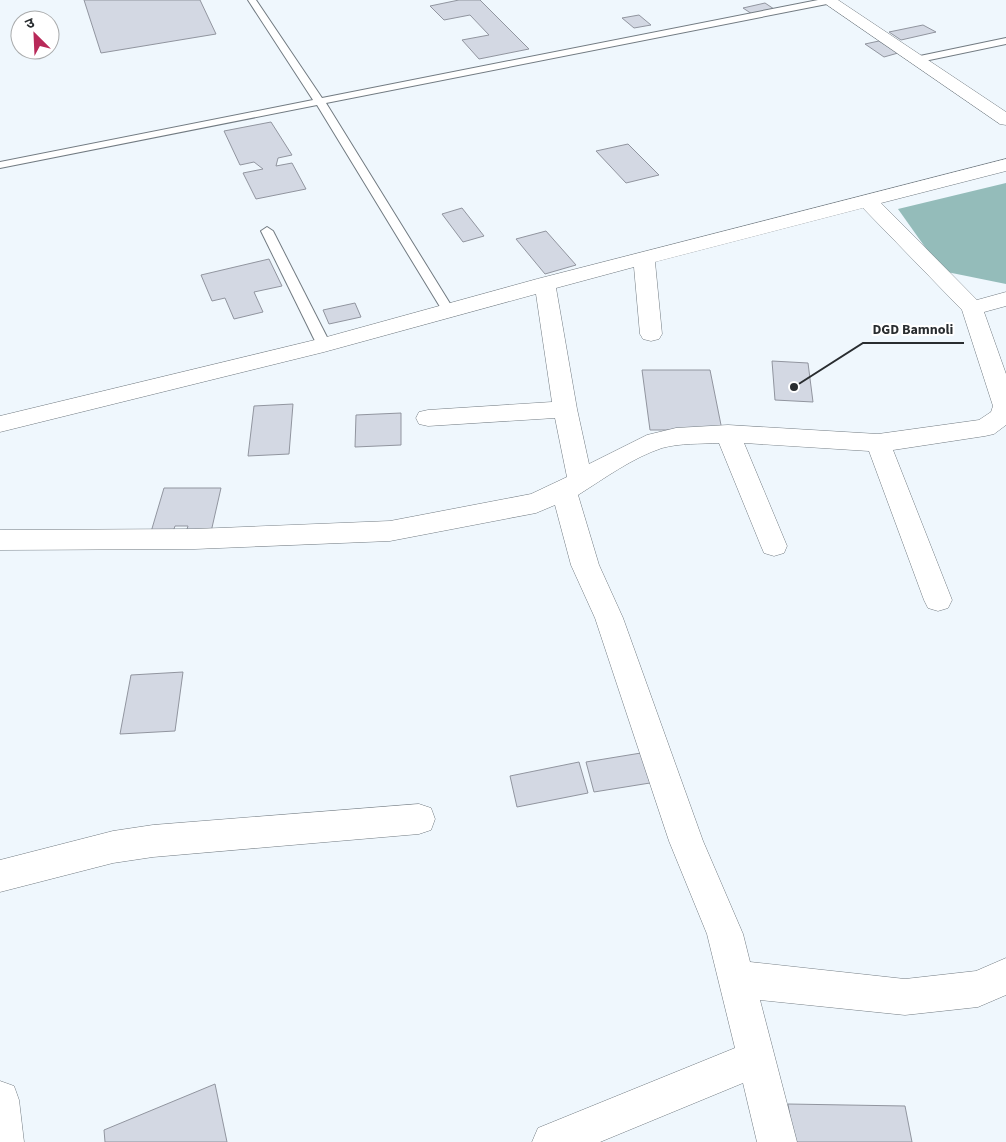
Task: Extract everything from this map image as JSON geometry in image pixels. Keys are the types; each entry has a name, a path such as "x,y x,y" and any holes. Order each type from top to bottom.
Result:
{"street":[{"path":"830,0 915,60 1006,120"},
{"path":"0,424 324,345 545,284 1006,165"},
{"path":"0,540 195,539 390,532 536,503 572,486 613,460 656,441 676,437 728,434 878,443 985,428 1004,420 1005,406 972,308 868,202"},
{"path":"644,258 651,334"},
{"path":"545,284 564,409 572,486 585,565 609,618 686,841 725,934 777,1142"},
{"path":"972,308 1006,299"},
{"path":"428,418 564,409"},
{"path":"728,434 774,546"},
{"path":"878,443 938,600"},
{"path":"0,876 113,847 153,841 419,819"},
{"path":"737,979 905,997 978,989 1006,976"},
{"path":"552,1142 757,1058"},
{"path":"0,1100 4,1142"}],"lane":[{"path":"252,0 319,101 448,310"},
{"path":"0,165 830,0"},
{"path":"915,60 1006,41"},
{"path":"268,231 324,345"}],"shaded area":[{"path":"1006,183 1006,284 942,271 898,209"}],"building":[{"path":"84,0 200,0 216,34 101,53"},
{"path":"459,0 480,0 529,49 479,59 462,40 489,35 470,15 444,20 430,6"},
{"path":"765,3 774,9 752,14 743,8"},
{"path":"639,15 651,25 634,28 622,18"},
{"path":"923,25 936,32 901,40 889,32"},
{"path":"879,41 898,53 884,57 865,44"},
{"path":"271,122 292,155 278,158 276,166 292,163 306,189 256,199 243,173 263,169 254,162 240,165 224,131"},
{"path":"628,144 659,175 626,183 596,151"},
{"path":"462,208 484,236 463,242 442,214"},
{"path":"546,231 576,265 545,274 516,239"},
{"path":"269,259 282,286 254,292 263,312 234,319 225,298 212,301 201,275"},
{"path":"355,303 361,317 329,324 323,310"},
{"path":"772,361 808,363 813,402 775,400"},
{"path":"642,370 710,370 722,430 650,430"},
{"path":"293,404 289,454 248,456 254,406"},
{"path":"401,413 401,445 355,447 356,415"},
{"path":"164,488 221,488 211,532 186,532 188,526 175,526 173,532 151,532"},
{"path":"183,672 175,731 120,734 131,675"},
{"path":"641,753 650,783 594,792 586,762"},
{"path":"579,762 588,793 517,807 510,776"},
{"path":"215,1084 227,1142 105,1142 104,1130"},
{"path":"788,1104 905,1106 912,1142 794,1142"}],"place":[{"name":"DGD Bamnoli","path":"794,387"}]}
